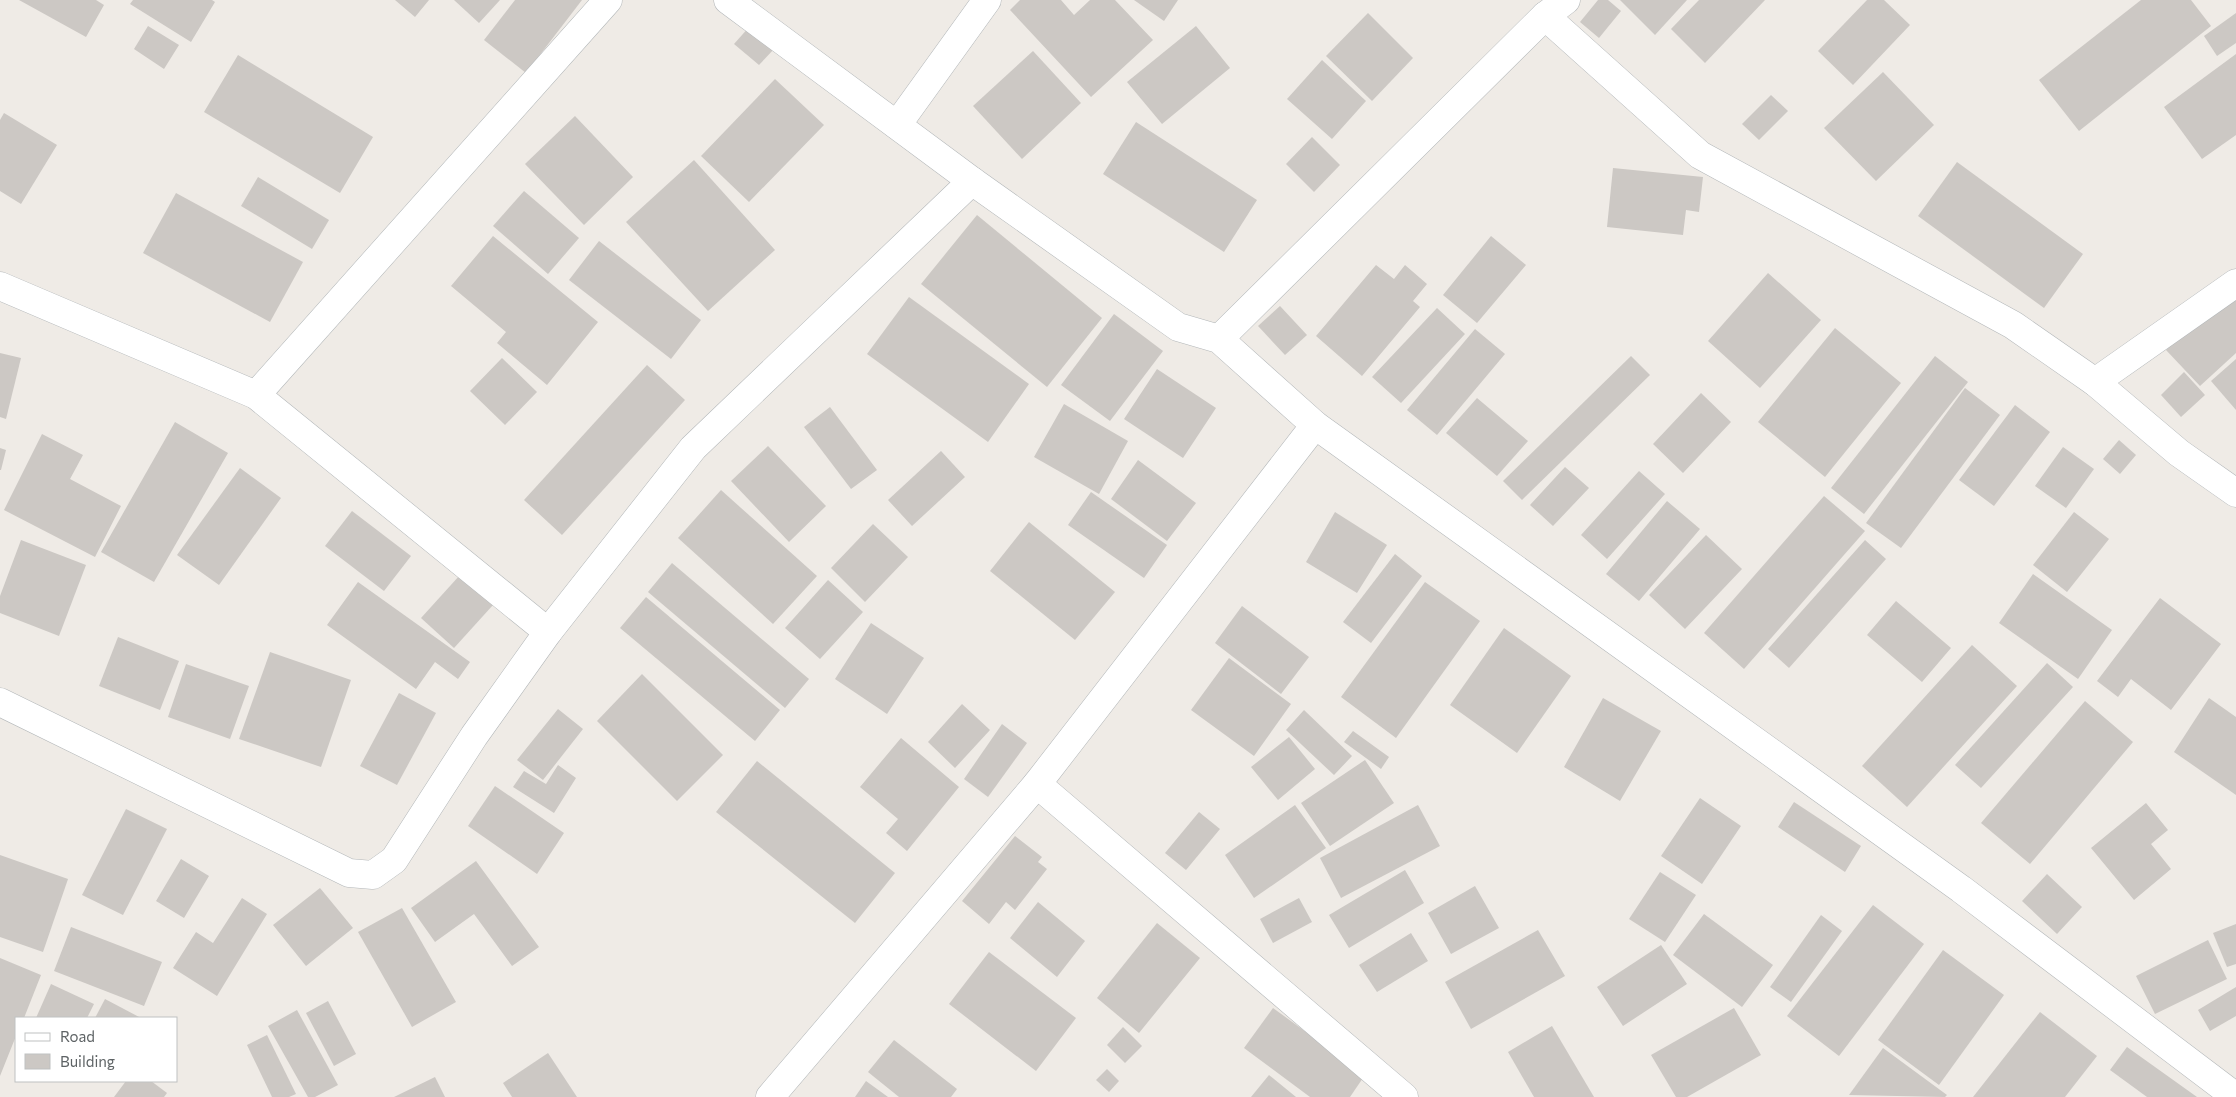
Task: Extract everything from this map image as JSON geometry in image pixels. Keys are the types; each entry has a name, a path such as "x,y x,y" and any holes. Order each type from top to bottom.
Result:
{"street":[{"path":"256,394 608,0"},
{"path":"728,0 972,182 1178,327 1219,339 1315,425 1961,889 2236,1097"},
{"path":"897,125 987,0"},
{"path":"1219,339 1555,8 1700,155 2013,325 2095,382 2178,453 2236,493"},
{"path":"0,702 350,873 373,874 394,860 474,736 548,632 693,448 972,182"},
{"path":"2095,382 2236,283"},
{"path":"0,286 256,394 548,632"},
{"path":"770,1097 1036,784 1315,425"},
{"path":"1036,784 1401,1096"}],"building":[{"path":"19,0 96,0 104,5 86,37"},
{"path":"133,0 212,0 215,2 191,42 130,4"},
{"path":"395,0 429,0 415,17"},
{"path":"454,0 500,0 479,23"},
{"path":"515,0 582,0 526,73 484,40"},
{"path":"1020,0 1061,0 1074,15 1090,0 1115,0 1153,40 1091,97 1010,10"},
{"path":"1134,0 1178,0 1164,21"},
{"path":"1598,0 1608,0 1621,11 1599,38 1580,22"},
{"path":"1620,0 1687,0 1655,35"},
{"path":"1699,0 1765,0 1705,63 1671,29"},
{"path":"1867,0 1884,0 1910,25 1853,85 1818,51"},
{"path":"2141,0 2191,0 2211,26 2079,131 2039,80"},
{"path":"1368,13 1413,58 1372,101 1326,56"},
{"path":"2236,13 2236,43 2217,56 2204,36"},
{"path":"148,26 179,45 164,69 134,49"},
{"path":"750,26 775,48 759,65 734,44"},
{"path":"1196,26 1230,68 1162,124 1127,82"},
{"path":"1033,51 1081,103 1022,159 973,106"},
{"path":"2236,54 2236,135 2202,159 2164,107"},
{"path":"238,55 373,137 340,193 204,112"},
{"path":"1322,60 1366,101 1332,139 1287,99"},
{"path":"1883,72 1934,125 1876,181 1824,128"},
{"path":"775,79 824,125 749,202 701,156"},
{"path":"1771,95 1788,111 1759,140 1742,124"},
{"path":"4,113 57,145 21,204 0,191 0,120"},
{"path":"575,116 633,177 584,225 525,164"},
{"path":"1136,122 1257,200 1224,252 1103,174"},
{"path":"1312,137 1340,165 1314,192 1286,164"},
{"path":"694,160 775,250 708,311 626,222"},
{"path":"1957,162 2083,254 2044,308 1918,216"},
{"path":"1613,168 1703,177 1699,212 1686,210 1683,235 1607,227"},
{"path":"258,177 329,220 312,249 241,206"},
{"path":"524,191 579,238 548,274 493,226"},
{"path":"176,193 303,262 270,322 143,253"},
{"path":"977,215 1102,318 1047,387 921,284"},
{"path":"493,236 598,322 547,385 497,343 506,332 451,286"},
{"path":"1491,236 1526,265 1477,323 1443,295"},
{"path":"599,241 701,320 671,359 569,280"},
{"path":"1376,265 1394,279 1405,265 1427,284 1413,301 1420,307 1362,376 1316,336"},
{"path":"1768,273 1821,320 1760,388 1708,341"},
{"path":"2229,290 2236,298 2236,353 2200,386 2166,350"},
{"path":"909,297 1029,384 988,442 867,354"},
{"path":"1280,306 1307,335 1285,355 1258,326"},
{"path":"1437,308 1465,334 1401,403 1372,377"},
{"path":"1114,314 1163,351 1110,421 1061,385"},
{"path":"1835,328 1901,383 1825,477 1758,422"},
{"path":"1475,329 1505,354 1437,435 1407,410"},
{"path":"0,353 21,358 6,419 0,417"},
{"path":"1631,356 1650,375 1522,500 1503,481"},
{"path":"1935,356 1968,382 1864,514 1831,488"},
{"path":"502,358 537,392 505,425 470,391"},
{"path":"2236,359 2236,410 2211,381"},
{"path":"647,365 685,400 562,535 524,500"},
{"path":"1157,369 1216,408 1183,458 1124,419"},
{"path":"2184,372 2205,395 2181,417 2161,395"},
{"path":"1965,388 2000,415 1901,548 1866,523"},
{"path":"1701,393 1731,422 1683,473 1653,444"},
{"path":"1477,398 1528,441 1497,476 1446,433"},
{"path":"1064,404 1128,441 1099,494 1034,457"},
{"path":"2015,405 2050,432 1994,506 1959,480"},
{"path":"830,407 877,470 851,489 804,427"},
{"path":"175,422 228,453 154,582 101,552"},
{"path":"42,434 83,455 70,479 121,506 95,557 4,510"},
{"path":"2119,440 2136,455 2120,474 2103,459"},
{"path":"768,446 826,506 789,542 731,481"},
{"path":"2063,447 2094,469 2066,508 2035,486"},
{"path":"0,448 6,450 1,470 0,470"},
{"path":"941,451 965,477 912,526 888,500"},
{"path":"1138,460 1196,503 1167,541 1111,499"},
{"path":"1565,467 1589,488 1553,526 1530,505"},
{"path":"240,468 281,498 219,585 177,555"},
{"path":"1639,471 1665,494 1607,559 1581,535"},
{"path":"721,490 817,576 773,624 678,538"},
{"path":"1091,492 1167,545 1144,578 1068,525"},
{"path":"1824,496 1865,531 1744,669 1704,633"},
{"path":"1667,501 1700,529 1639,601 1606,574"},
{"path":"352,511 411,556 384,591 325,546"},
{"path":"1335,512 1387,545 1357,593 1306,562"},
{"path":"2074,512 2109,539 2067,592 2033,565"},
{"path":"1029,522 1115,592 1075,640 990,571"},
{"path":"873,524 908,557 865,602 831,568"},
{"path":"1706,535 1742,569 1685,629 1649,595"},
{"path":"21,540 86,565 59,636 0,613 0,596"},
{"path":"1865,540 1886,559 1789,668 1768,649"},
{"path":"1395,554 1422,576 1371,643 1343,622"},
{"path":"672,563 809,679 785,708 648,592"},
{"path":"2033,574 2112,630 2078,679 1999,623"},
{"path":"460,575 493,605 454,648 421,618"},
{"path":"828,580 863,612 820,659 785,628"},
{"path":"358,582 470,662 458,679 435,662 416,689 327,625"},
{"path":"1425,582 1480,621 1396,738 1341,697"},
{"path":"646,597 780,710 755,741 620,628"},
{"path":"2160,598 2221,644 2171,710 2131,679 2118,697 2097,681"},
{"path":"1896,601 1951,648 1922,682 1867,635"},
{"path":"1242,606 1309,657 1281,694 1215,643"},
{"path":"871,623 924,658 887,714 835,679"},
{"path":"1504,628 1571,676 1517,753 1450,705"},
{"path":"118,637 179,661 160,710 99,686"},
{"path":"1972,645 2017,686 1907,807 1862,766"},
{"path":"270,652 351,680 321,767 239,739"},
{"path":"1229,658 1291,704 1254,756 1191,710"},
{"path":"2047,663 2073,687 1981,788 1955,765"},
{"path":"186,664 249,686 230,739 168,717"},
{"path":"642,674 723,755 677,801 597,721"},
{"path":"399,693 436,713 397,785 360,766"},
{"path":"1603,698 1661,731 1620,801 1564,767"},
{"path":"2209,698 2236,717 2236,795 2174,752"},
{"path":"2085,701 2133,742 2030,864 1981,823"},
{"path":"962,704 990,730 955,768 928,742"},
{"path":"558,709 583,729 543,780 517,760"},
{"path":"1304,710 1352,756 1334,775 1286,730"},
{"path":"1002,724 1027,743 988,797 964,779"},
{"path":"1353,731 1389,757 1381,769 1344,742"},
{"path":"1289,737 1315,769 1278,800 1251,767"},
{"path":"901,738 959,787 907,851 886,833 898,819 860,787"},
{"path":"1365,760 1394,803 1330,846 1301,803"},
{"path":"757,761 895,873 855,923 716,812"},
{"path":"558,765 576,778 554,813 513,787 524,771 546,784"},
{"path":"495,786 564,833 537,874 468,826"},
{"path":"1700,798 1741,826 1702,884 1661,856"},
{"path":"1794,802 1861,846 1845,872 1778,827"},
{"path":"2146,803 2168,830 2151,844 2171,869 2134,900 2091,848"},
{"path":"1295,805 1326,848 1254,898 1225,855"},
{"path":"1418,805 1440,846 1341,898 1320,858"},
{"path":"126,809 167,829 123,915 82,895"},
{"path":"1199,812 1220,829 1186,870 1165,853"},
{"path":"1015,836 1042,857 1038,862 1047,869 1015,910 1006,902 989,924 962,901"},
{"path":"0,855 68,879 43,952 0,937"},
{"path":"181,859 209,876 184,918 156,901"},
{"path":"476,861 539,947 512,966 474,914 435,942 411,908"},
{"path":"1405,870 1424,903 1349,948 1329,915"},
{"path":"1660,872 1696,895 1665,942 1629,919"},
{"path":"2047,874 2082,907 2057,934 2022,901"},
{"path":"1475,886 1499,928 1451,954 1428,913"},
{"path":"320,888 353,928 306,966 273,925"},
{"path":"242,898 267,914 217,996 173,968 196,932 213,943"},
{"path":"1299,898 1312,922 1273,943 1260,919"},
{"path":"1038,902 1085,941 1057,977 1010,938"},
{"path":"1873,905 1924,944 1839,1056 1787,1016"},
{"path":"402,908 456,1002 412,1027 358,932"},
{"path":"1704,914 1773,965 1742,1007 1673,955"},
{"path":"1821,915 1842,931 1791,1002 1770,987"},
{"path":"1157,923 1200,958 1139,1033 1097,998"},
{"path":"2236,924 2236,964 2227,967 2213,933"},
{"path":"71,927 162,962 144,1006 54,971"},
{"path":"1538,930 1565,976 1471,1029 1445,982"},
{"path":"1411,933 1428,961 1377,992 1359,965"},
{"path":"2208,940 2227,979 2155,1014 2136,976"},
{"path":"1661,945 1687,984 1623,1026 1597,987"},
{"path":"1943,950 2004,995 1939,1085 1878,1040"},
{"path":"989,952 1076,1018 1036,1071 949,1004"},
{"path":"0,958 41,975 24,1017 15,1017 15,1038 0,1076"},
{"path":"51,984 94,1004 88,1017 36,1017"},
{"path":"2236,987 2236,1016 2210,1031 2198,1010"},
{"path":"105,999 139,1017 96,1017"},
{"path":"328,1001 356,1054 334,1066 306,1013"},
{"path":"1273,1008 1365,1075 1350,1097 1310,1097 1244,1048"},
{"path":"1734,1008 1761,1055 1687,1097 1676,1097 1651,1055"},
{"path":"297,1010 338,1085 315,1097 308,1097 268,1026"},
{"path":"2040,1012 2097,1056 2065,1097 1973,1097"},
{"path":"1552,1026 1594,1097 1534,1097 1508,1052"},
{"path":"1123,1027 1142,1046 1125,1063 1107,1045"},
{"path":"267,1035 296,1094 289,1097 272,1097 247,1045"},
{"path":"894,1040 957,1089 951,1097 899,1097 868,1072"},
{"path":"2127,1047 2197,1097 2147,1097 2110,1070"},
{"path":"1883,1048 1947,1095 1945,1097 1849,1095"},
{"path":"548,1053 577,1097 512,1097 503,1083"},
{"path":"1107,1069 1119,1081 1109,1092 1096,1080"},
{"path":"1269,1075 1296,1097 1251,1097"},
{"path":"435,1077 445,1097 394,1097"},
{"path":"866,1081 888,1097 855,1097"},
{"path":"125,1082 152,1082 167,1093 164,1097 114,1097"}]}
